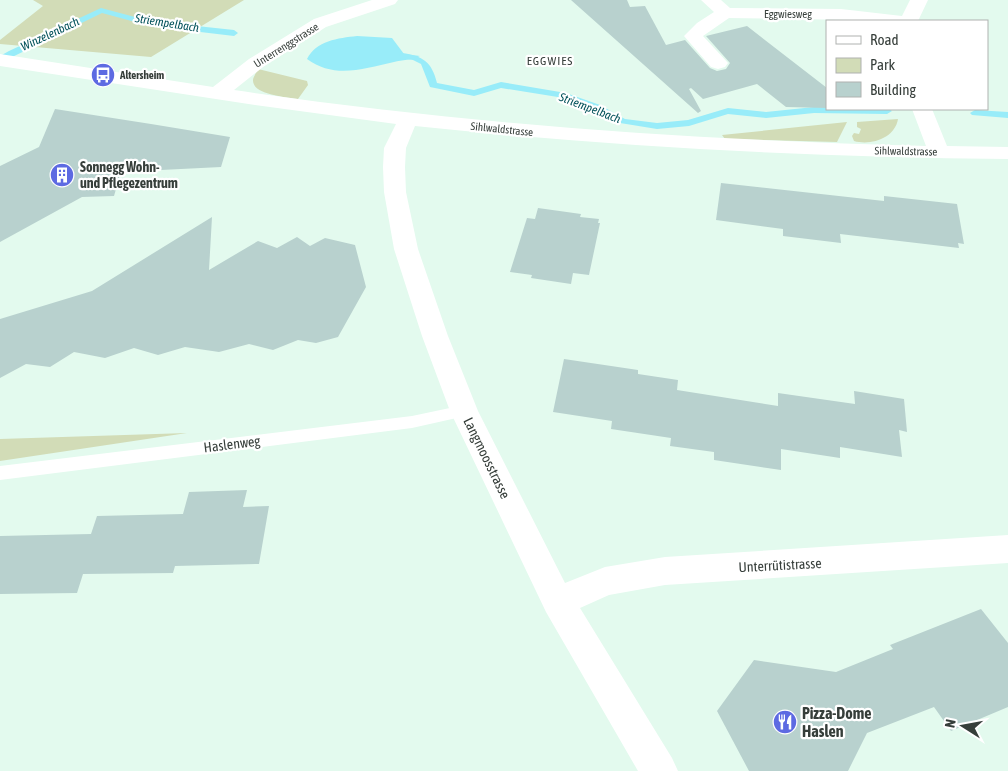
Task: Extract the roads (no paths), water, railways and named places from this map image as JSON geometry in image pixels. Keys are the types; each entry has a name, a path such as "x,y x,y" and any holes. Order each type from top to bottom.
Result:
{"street":[{"name":"Unterrenggstrasse","path":"218,92 256,63 320,23 389,0"},
{"path":"710,0 725,14 694,36 718,63"},
{"path":"909,20 919,0"},
{"name":"Eggwiesweg","path":"725,14 841,14 892,20"},
{"name":"Sihlwaldstrasse","path":"0,60 300,106 544,133 691,144 1008,153"},
{"path":"922,110 939,152"},
{"name":"Langmoosstrasse","path":"408,119 395,148 395,192 406,249 435,336 464,411 558,602 659,771"},
{"name":"Unterrütistrasse","path":"558,602 605,581 665,571 1008,550"}],"lane":[{"name":"Haslenweg","path":"0,473 412,422 464,411"}],"water":[{"path":"357,36 392,38 404,54 420,56 349,71 328,69 307,59 316,48 328,41"}],"waterway":[{"name":"Striempelbach","path":"0,60 101,10 133,20 167,26 234,33"},
{"name":"Striempelbach","path":"402,56 421,60 427,66 433,85 474,93 501,85 566,96 597,107 623,121 657,126 689,123 728,111 766,115 814,110 887,111"},
{"name":"Striempelbach","path":"975,113 1008,115"}],"place":[{"name":"Altersheim","path":"103,75"},
{"name":"Sonnegg Wohn- und Pflegezentrum","path":"62,175"},
{"name":"Pizza-Dome Haslen","path":"785,722"}],"district":[{"name":"EGGWIES","path":"550,61"}],"water label":[{"name":"Winzelenbach","path":"50,34"}]}
